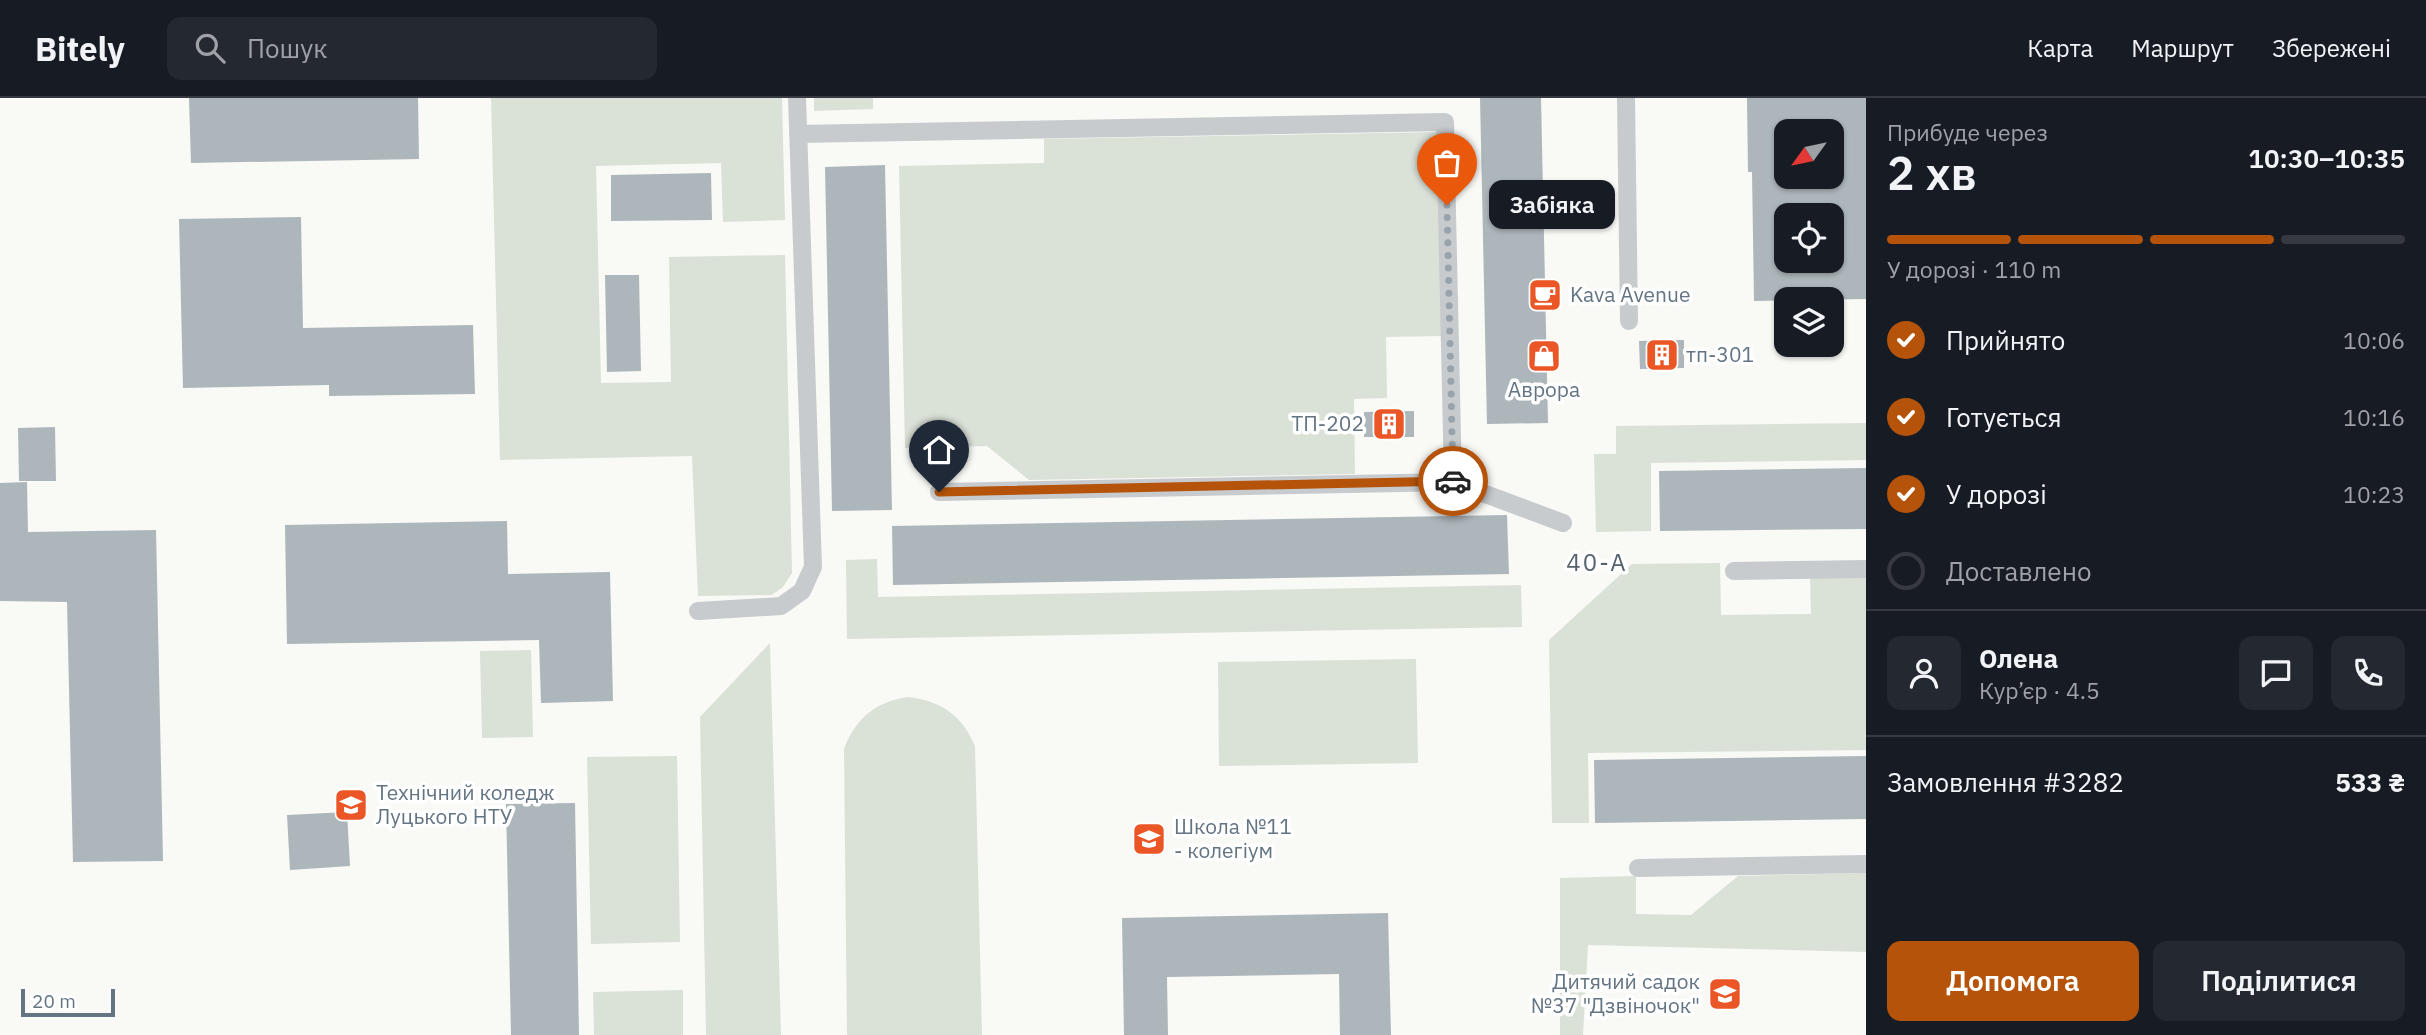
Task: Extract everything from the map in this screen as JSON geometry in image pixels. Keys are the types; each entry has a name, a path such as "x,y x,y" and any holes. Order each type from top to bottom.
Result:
{"lane":[{"path":"698,611 781,606 802,591 813,567 797,98"},
{"path":"1626,98 1629,321"},
{"path":"798,134 1445,122 1453,482"},
{"path":"939,492 1453,482 1563,523"},
{"path":"1734,571 1866,569"},
{"path":"1638,868 1866,864"}],"shaded area":[{"path":"491,98 782,98 785,220 723,222 721,163 596,166 601,383 671,382 669,257 785,255 792,573 783,587 772,595 698,596 692,456 500,460"},
{"path":"814,98 873,98 873,109 814,111"},
{"path":"1438,132 1442,336 1386,337 1387,398 1354,399 1355,474 1029,480 987,446 905,448 899,166 1044,163 1044,139"},
{"path":"1866,423 1866,460 1651,463 1651,531 1596,532 1594,454 1616,454 1616,426"},
{"path":"877,559 878,597 1521,585 1522,627 847,639 846,560"},
{"path":"1720,563 1721,615 1811,614 1810,577 1866,577 1866,750 1588,753 1589,823 1552,823 1549,640 1632,564"},
{"path":"770,643 781,1035 706,1035 700,717"},
{"path":"531,650 533,737 482,738 480,651"},
{"path":"1416,659 1418,763 1219,766 1218,662"},
{"path":"908,697 931,702 949,711 964,726 975,746 982,1035 847,1035 844,749 854,728 868,713 896,699"},
{"path":"677,756 680,942 591,944 587,757"},
{"path":"1866,873 1866,952 1588,945 1583,1035 1560,1035 1560,878 1636,876 1636,914 1691,915 1738,876"},
{"path":"683,990 683,1035 594,1035 593,992"}],"building":[{"path":"189,98 418,98 419,159 191,163"},
{"path":"1480,98 1541,98 1548,423 1487,424"},
{"path":"1747,98 1866,98 1866,299 1844,299 1844,287 1774,287 1774,301 1754,301 1752,172 1748,172"},
{"path":"885,165 892,510 832,511 825,167"},
{"path":"711,173 712,220 611,221 611,175"},
{"path":"301,217 303,328 473,325 475,394 329,396 329,385 183,388 179,219"},
{"path":"605,275 639,275 641,371 607,372"},
{"name":"тп-301","path":"1684,340 1684,368 1640,369 1639,341"},
{"name":"ТП-202","path":"1414,411 1414,437 1364,437 1364,412"},
{"path":"55,427 56,481 19,481 18,428"},
{"path":"1866,468 1866,529 1660,531 1659,471"},
{"path":"27,482 28,532 156,530 163,861 73,862 67,602 0,601 0,483"},
{"path":"1507,515 1509,574 893,585 892,526"},
{"path":"507,521 508,574 610,572 613,701 541,703 539,640 287,644 285,525"},
{"path":"1866,756 1866,819 1595,823 1594,760"},
{"path":"575,803 579,1035 511,1035 506,804"},
{"path":"347,812 350,866 290,870 287,815"},
{"path":"1388,913 1391,1035 1340,1035 1339,974 1167,977 1168,1035 1124,1035 1122,918"}],"way so far":[{"path":"1447,205 1453,481"}],"place":[{"name":"Забіяка","path":"1447,205"},
{"name":"Kava Avenue","path":"1545,295"},
{"name":"тп-301","path":"1662,355"},
{"name":"Аврора","path":"1544,356"},
{"name":"ТП-202","path":"1389,424"},
{"name":"Технічний коледж Луцького НТУ","path":"351,805"},
{"name":"Школа №11 - колегіум","path":"1149,839"},
{"name":"Дитячий садок №37 \"Дзвіночок\"","path":"1725,994"}],"district":[{"name":"40-А","path":"1597,563"}],"route":[{"path":"939,492 1453,481"}]}
